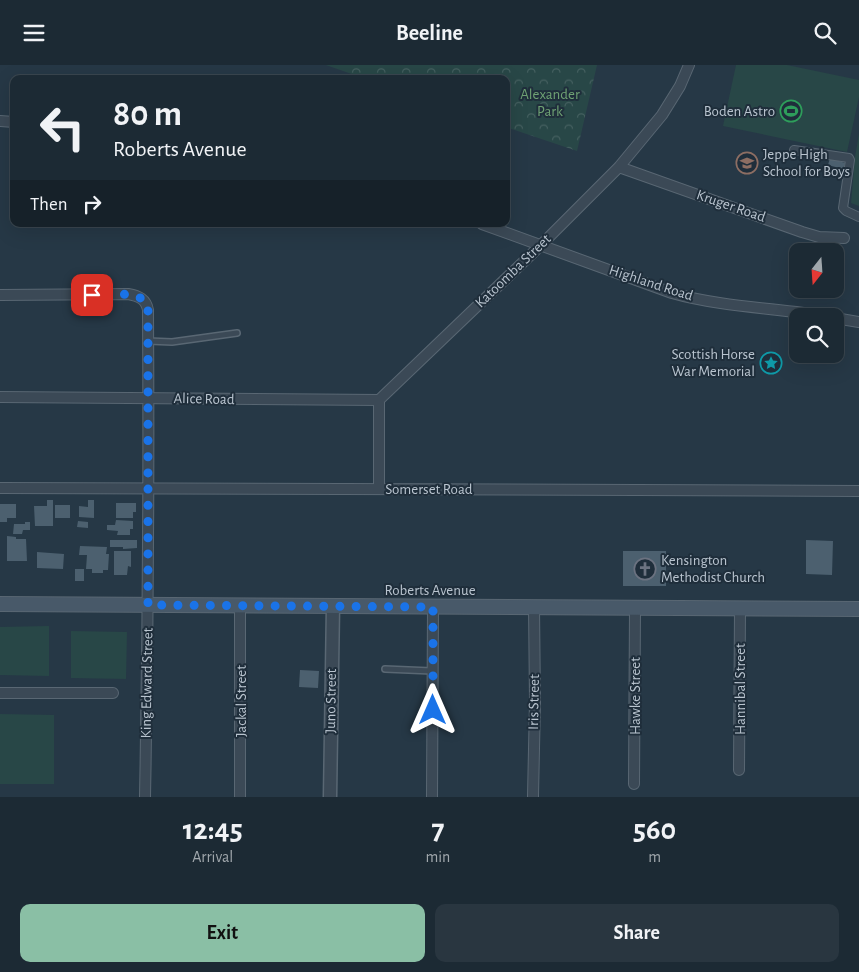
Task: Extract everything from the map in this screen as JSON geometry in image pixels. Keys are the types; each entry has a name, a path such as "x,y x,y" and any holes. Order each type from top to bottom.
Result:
{"main road":[{"name":"Roberts Avenue","path":"0,604 859,609"}],"street":[{"name":"Katoomba Street","path":"379,400 620,167 674,98 689,65"},
{"path":"794,150 849,158 843,209 859,217"},
{"name":"Kruger Road","path":"620,167 802,232 819,237 844,238"},
{"name":"Highland Road","path":"490,227 685,297 789,311"},
{"name":"King Edward Street","path":"0,295 128,294 137,297 147,304 149,398 145,797"},
{"path":"844,320 859,322"},
{"name":"Alice Road","path":"0,397 379,400"},
{"path":"379,400 379,488"},
{"name":"Somerset Road","path":"0,488 859,491"},
{"name":"Jackal Street","path":"240,605 240,797"},
{"name":"Juno Street","path":"330,797 333,606"},
{"path":"432,797 433,607"},
{"name":"Iris Street","path":"533,796 534,607"},
{"name":"Hawke Street","path":"634,784 635,608"},
{"name":"Hannibal Street","path":"739,770 740,608"},
{"path":"0,693 113,693"}],"lane":[{"path":"148,341 172,342 236,333"},
{"path":"386,669 433,671"}],"green space":[{"name":"Alexander Park","path":"326,65 597,65 577,151 510,128 510,75 355,75"},
{"name":"Boden Astro","path":"736,65 787,65 859,80 859,97 847,152 723,126"},
{"path":"859,134 859,206 851,203"},
{"path":"49,626 49,676 0,675 0,627"},
{"path":"71,631 127,632 126,679 71,678"},
{"path":"0,714 54,715 54,784 0,784"}],"building":[{"path":"830,158 845,163 843,169 828,165"},
{"path":"47,500 53,500 53,526 35,526 34,506 47,506"},
{"path":"88,500 94,500 94,518 79,517 79,506 88,507"},
{"path":"116,503 136,503 136,512 133,512 133,518 116,518"},
{"path":"0,504 16,504 16,518 7,518 7,522 0,522"},
{"path":"55,505 70,505 70,518 55,518"},
{"path":"116,520 133,521 133,529 130,529 130,535 117,535 118,531 107,530 107,525 115,525"},
{"path":"78,521 88,522 88,528 77,527"},
{"path":"25,522 30,522 30,530 23,530 22,534 13,534 14,524 25,524"},
{"path":"7,536 16,537 16,539 26,539 27,561 7,561"},
{"path":"110,540 137,540 137,548 123,549 123,547 110,547"},
{"path":"806,540 833,541 832,575 806,574"},
{"path":"80,546 107,547 106,554 109,554 108,570 103,570 103,573 92,573 92,569 86,569 87,555 79,555"},
{"path":"114,551 131,551 131,567 128,566 127,575 114,575"},
{"name":"Kensington Methodist Church","path":"623,551 666,551 666,586 623,586"},
{"path":"37,552 64,554 63,569 37,568"},
{"path":"75,569 84,569 84,581 75,581"},
{"path":"300,670 319,671 318,688 299,687"}],"place":[{"name":"Boden Astro","path":"791,111"},
{"name":"Jeppe High School for Boys","path":"747,163"},
{"name":"Scottish Horse War Memorial","path":"771,363"},
{"name":"Kensington Methodist Church","path":"645,569"}],"route":[{"path":"92,295 128,294 141,298 147,304 149,398 148,605 433,607 433,710"}]}
